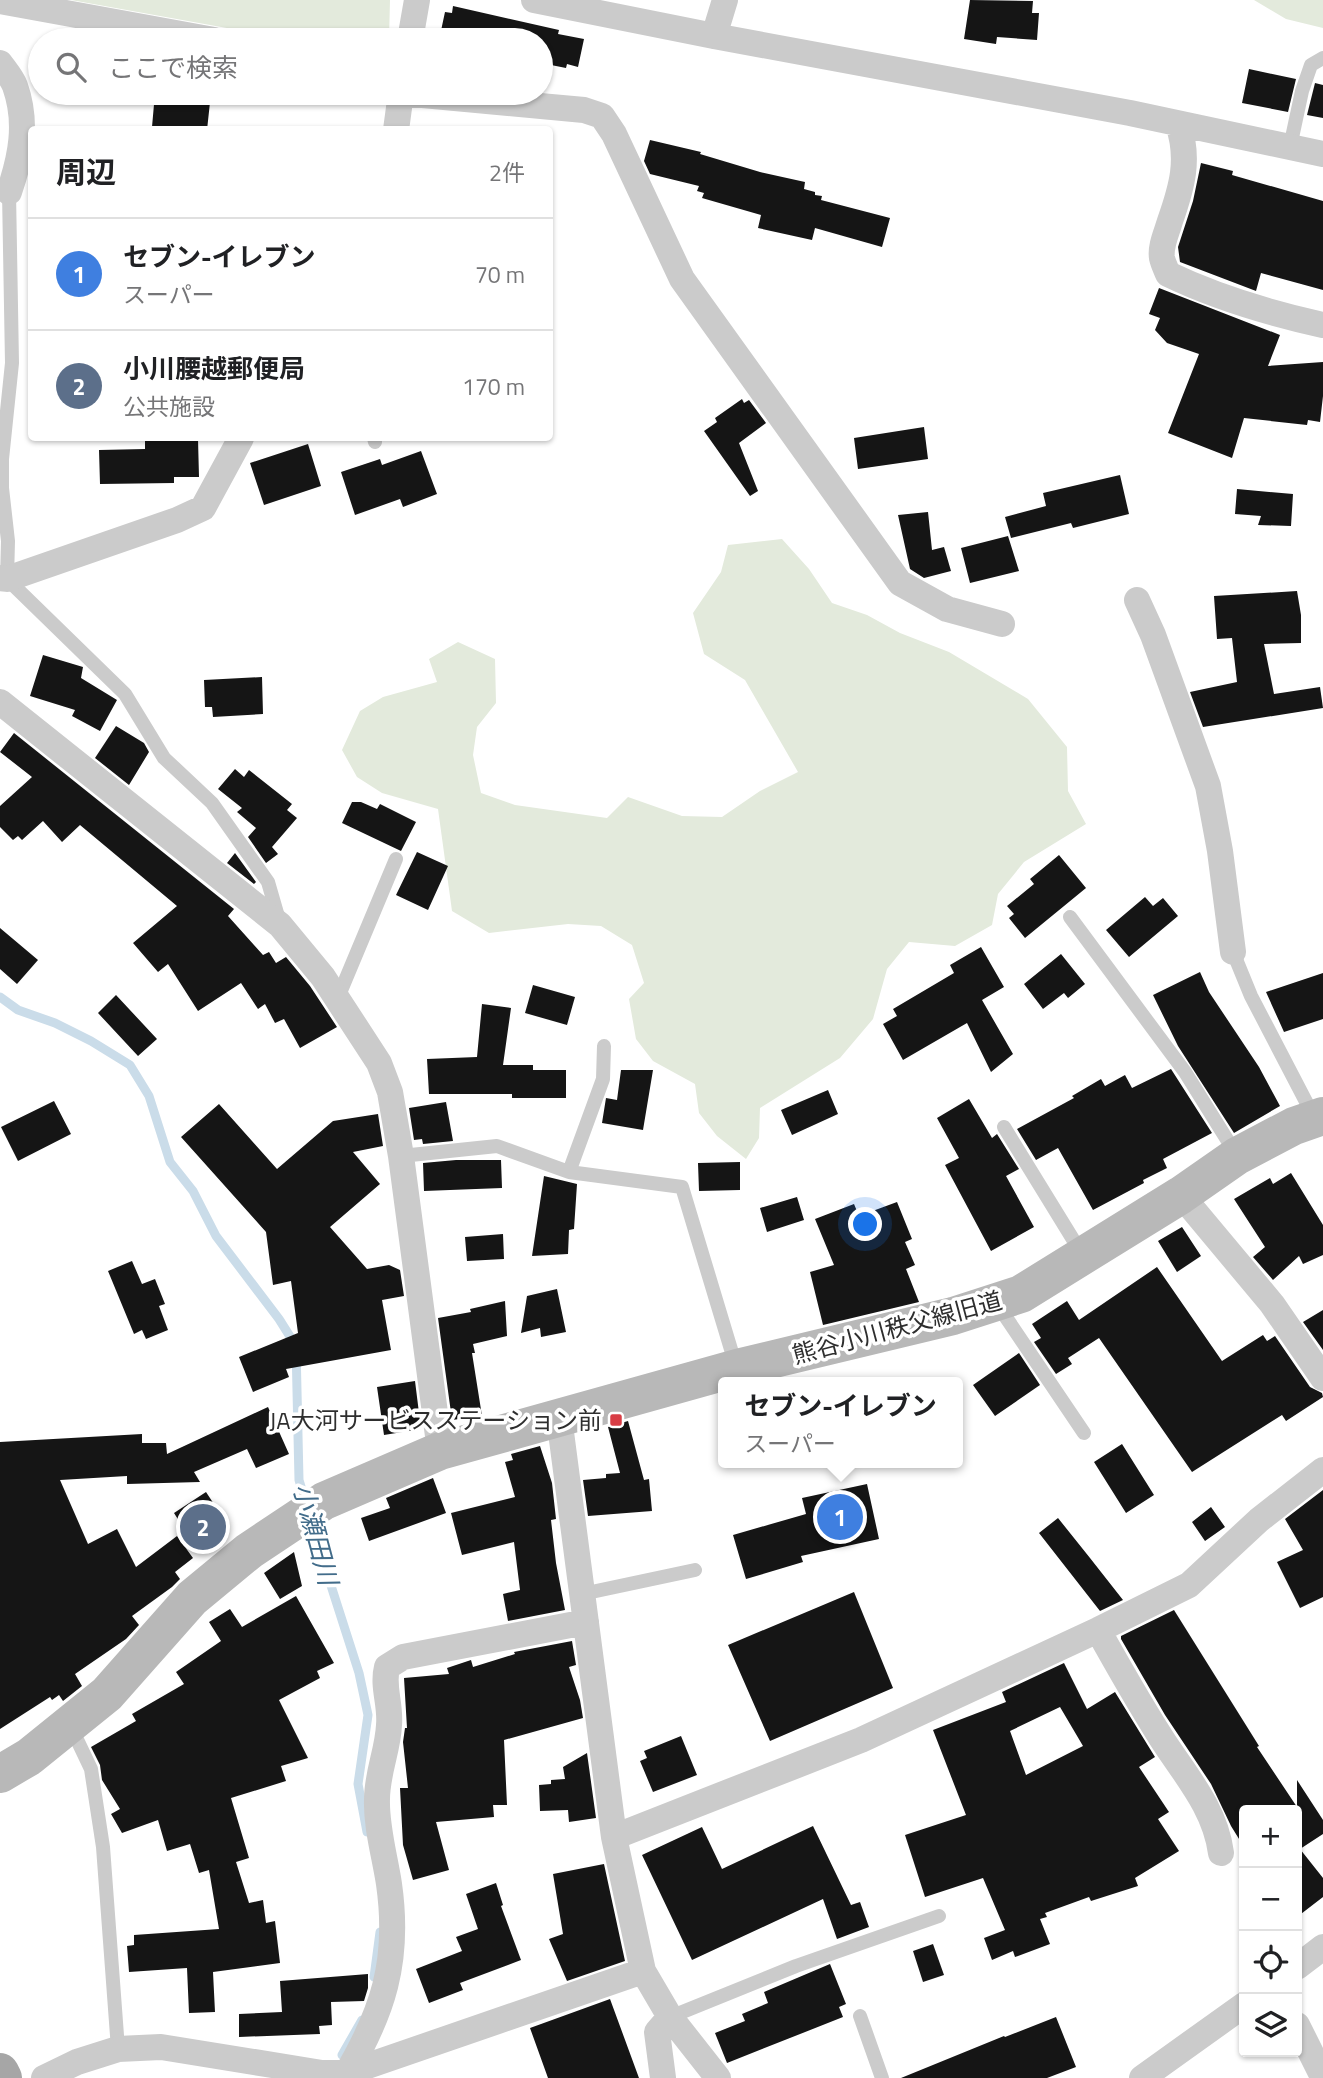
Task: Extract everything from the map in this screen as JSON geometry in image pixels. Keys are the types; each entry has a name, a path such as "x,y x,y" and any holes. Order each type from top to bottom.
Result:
{"main road":[{"path":"0,2072 3,2078"}],"street":[{"path":"412,28 417,0"},
{"path":"534,0 607,8 714,36 1323,154"},
{"path":"714,36 725,0"},
{"path":"0,1 148,28"},
{"path":"0,63 14,85 23,128 21,158 9,192"},
{"path":"397,126 399,105"},
{"path":"530,105 584,110 602,116 614,134 682,279 900,583 947,609 1002,624"},
{"path":"1178,124 1186,158 1179,196 1164,241 1162,258 1168,274 1206,292 1277,315 1323,325"},
{"path":"3,579 177,520 203,508 239,441"},
{"path":"1137,600 1153,635 1208,786 1220,851 1233,952"},
{"path":"0,702 280,925 323,977 379,1063 390,1092 401,1156 440,1451"},
{"name":"熊谷小川秩父線旧道","path":"0,1774 29,1757 107,1694 192,1598 249,1550 324,1501 440,1451 737,1368 953,1316 1021,1294 1181,1195 1237,1156 1294,1126 1319,1117"},
{"path":"1181,1195 1272,1304 1323,1378"},
{"path":"559,1417 614,1837 643,1971 670,2017 718,2078"},
{"path":"614,1837 861,1740 1189,1585 1259,1520 1323,1470"},
{"path":"345,2076 379,2011 389,1973 393,1932 391,1903 376,1801 379,1770 390,1727 389,1702 383,1681 387,1667 403,1657 586,1622"},
{"path":"1098,1630 1137,1699 1208,1807 1219,1833 1221,1853"},
{"path":"1302,1963 1323,1947"},
{"path":"44,2078 77,2062 118,2049 161,2047 345,2076 643,1971"},
{"path":"1142,2078 1239,2009"},
{"path":"663,2078 657,2032 670,2017"},
{"path":"1302,2035 1323,2077"}],"lane":[{"path":"1290,147 1302,91 1311,65 1323,58"},
{"path":"9,192 12,363 2,459 2,488 8,541 3,579 125,694 164,758 212,803 268,882 280,925"},
{"path":"337,1001 396,859"},
{"path":"1070,918 1185,1072 1237,1156"},
{"path":"1233,952 1251,996 1319,1117"},
{"path":"569,1172 603,1079 604,1046"},
{"path":"1004,1127 1083,1255"},
{"path":"401,1156 497,1146 569,1172 682,1187 737,1368"},
{"path":"997,1303 1084,1433"},
{"path":"582,1594 695,1570"},
{"path":"70,1726 91,1769 103,1847 118,2049"},
{"path":"670,2017 796,1966 939,1916"},
{"path":"860,2016 882,2078"}],"shaded area":[{"path":"71,0 390,0 389,28 227,28"},
{"path":"1254,0 1323,0 1323,28 1286,19"},
{"path":"782,539 809,569 832,603 867,615 900,633 949,652 1028,699 1067,747 1068,791 1086,824 1024,862 998,894 992,925 955,946 909,942 887,969 873,1019 840,1058 760,1108 759,1138 746,1159 717,1136 699,1113 695,1084 653,1061 636,1039 629,999 644,983 632,945 601,926 568,924 489,933 452,911 438,809 382,793 357,777 342,750 360,711 383,697 437,682 429,659 458,642 495,659 496,703 477,727 473,755 481,793 515,805 607,818 628,797 682,816 722,817 760,791 798,772 745,680 704,654 693,613 721,572 728,545"}],"building":[{"path":"970,0 1033,1 1032,13 1039,13 1037,40 997,37 996,44 964,39"},
{"path":"453,6 550,28 442,28 445,12 452,13"},
{"path":"553,29 559,30 558,34 584,39 578,67 567,64 566,68 553,65"},
{"path":"1249,69 1296,79 1288,112 1242,103"},
{"path":"1315,83 1323,85 1323,118 1307,115"},
{"path":"154,105 210,105 207,126 152,126"},
{"path":"650,140 701,152 700,154 760,172 805,182 804,189 822,196 821,200 890,218 882,247 815,228 812,240 758,228 761,215 702,198 704,193 697,191 699,186 650,174 644,161"},
{"path":"1201,163 1233,171 1232,175 1323,201 1323,290 1261,273 1256,291 1180,262 1178,247 1193,201"},
{"path":"1159,288 1280,335 1268,366 1323,362 1320,422 1308,420 1307,425 1244,418 1232,458 1168,433 1199,354 1167,343 1155,330 1160,318 1149,314"},
{"path":"742,399 744,403 749,400 766,423 739,443 758,491 750,496 704,431 717,422 715,418"},
{"path":"924,427 928,459 858,469 854,438"},
{"path":"145,441 198,441 199,477 174,477 174,483 100,484 99,450 145,449"},
{"path":"308,444 321,486 264,505 250,463"},
{"path":"421,451 437,494 403,507 400,499 355,515 341,472 380,459 382,465"},
{"path":"1120,475 1129,514 1073,528 1071,523 1011,538 1005,517 1046,506 1043,493"},
{"path":"1237,489 1293,494 1291,526 1258,525 1261,516 1235,514"},
{"path":"928,512 932,550 944,547 951,571 924,578 910,569 898,515"},
{"path":"1008,536 1019,571 970,583 961,548"},
{"path":"1297,591 1301,615 1301,643 1264,644 1274,694 1320,687 1323,708 1203,727 1190,692 1237,682 1232,638 1217,639 1214,596"},
{"path":"43,655 83,667 81,678 117,700 100,731 72,716 75,710 30,696"},
{"path":"262,677 263,714 213,717 212,707 205,707 204,680"},
{"path":"116,726 144,743 149,752 129,785 95,758"},
{"path":"14,733 234,909 228,916 263,955 269,952 276,963 286,957 310,986 337,1027 300,1048 284,1019 275,1023 265,1004 258,1009 241,983 198,1011 168,964 158,972 133,943 177,906 80,825 62,842 43,821 22,840 18,836 13,840 0,827 0,806 32,777 0,752"},
{"path":"235,769 244,777 249,770 292,804 287,810 297,818 272,847 278,854 266,863 248,837 256,828 237,812 242,808 218,789"},
{"path":"352,802 361,802 377,809 380,804 416,822 401,851 342,823"},
{"path":"417,852 448,866 428,910 396,895"},
{"path":"235,853 256,882 254,884 227,863"},
{"path":"1059,855 1086,888 1025,938 1009,918 1014,914 1007,906 1034,884 1030,879"},
{"path":"1145,897 1153,906 1163,898 1178,916 1129,957 1106,930"},
{"path":"0,928 38,960 17,984 0,969"},
{"path":"981,947 1004,987 982,1000 1013,1054 991,1072 967,1023 903,1060 883,1024 897,1016 893,1009 954,973 950,965"},
{"path":"1061,954 1085,984 1068,998 1064,993 1043,1009 1024,984"},
{"path":"1200,972 1209,992 1259,1067 1280,1106 1234,1133 1178,1046 1153,995"},
{"path":"1323,973 1323,1019 1284,1032 1266,992"},
{"path":"533,985 575,997 567,1025 525,1013"},
{"path":"116,995 157,1039 138,1056 98,1013"},
{"path":"482,1004 511,1008 503,1065 533,1065 533,1070 566,1070 566,1098 512,1098 512,1094 429,1094 427,1059 477,1057"},
{"path":"1171,1069 1212,1133 1163,1159 1167,1168 1143,1180 1144,1183 1093,1210 1058,1148 1036,1160 1017,1129 1074,1098 1072,1096 1101,1079 1105,1086 1125,1075 1132,1088"},
{"path":"621,1070 653,1070 643,1130 602,1123 606,1098 617,1100"},
{"path":"828,1090 838,1114 792,1135 781,1110"},
{"path":"969,1099 992,1138 997,1134 1019,1169 1006,1176 1034,1227 991,1251 945,1165 959,1158 937,1118"},
{"path":"54,1101 71,1134 18,1161 1,1127"},
{"path":"446,1102 453,1141 423,1144 422,1139 414,1140 409,1108"},
{"path":"219,1104 277,1169 333,1121 378,1114 383,1146 353,1152 380,1184 330,1227 367,1269 389,1265 400,1270 404,1296 382,1300 391,1350 286,1369 289,1377 253,1392 239,1357 298,1333 291,1281 273,1285 266,1232 181,1137"},
{"path":"501,1160 502,1188 424,1191 423,1163"},
{"path":"740,1162 740,1190 699,1191 698,1163"},
{"path":"1291,1173 1323,1225 1323,1255 1303,1264 1299,1256 1273,1280 1253,1257 1265,1247 1234,1199 1270,1178 1273,1184"},
{"path":"544,1176 577,1184 574,1229 569,1230 568,1254 532,1256"},
{"path":"797,1197 804,1220 767,1232 760,1208"},
{"path":"897,1202 912,1239 905,1242 915,1265 906,1269 919,1302 823,1325 810,1272 834,1265 815,1219 854,1204 859,1216"},
{"path":"1182,1227 1201,1256 1177,1272 1158,1241"},
{"path":"503,1234 504,1259 467,1261 465,1237"},
{"path":"132,1261 142,1284 155,1279 165,1304 159,1306 168,1330 146,1339 142,1330 134,1334 108,1271"},
{"path":"1157,1267 1222,1361 1263,1335 1267,1341 1275,1336 1310,1387 1322,1393 1323,1397 1286,1421 1282,1415 1192,1472 1099,1338 1068,1358 1072,1364 1056,1374 1034,1342 1041,1338 1032,1324 1067,1301 1079,1320"},
{"path":"557,1289 566,1332 541,1337 540,1328 521,1333 527,1296"},
{"path":"505,1301 507,1336 473,1344 475,1353 472,1353 482,1416 452,1420 438,1318 471,1312 470,1309"},
{"path":"1323,1310 1323,1350 1303,1322"},
{"path":"1019,1353 1040,1385 995,1416 973,1385"},
{"path":"415,1381 421,1429 384,1435 377,1387"},
{"path":"268,1407 289,1454 256,1468 247,1449 194,1472 200,1482 127,1484 127,1476 60,1480 88,1544 117,1529 136,1567 177,1536 193,1558 175,1572 180,1579 172,1587 132,1616 139,1625 126,1639 75,1674 82,1686 63,1701 59,1695 52,1700 50,1697 0,1729 0,1442 142,1434 142,1443 166,1443 167,1454"},
{"path":"628,1421 644,1480 649,1479 652,1511 588,1516 583,1480 606,1478 606,1474 620,1473 608,1427"},
{"path":"1122,1444 1154,1495 1126,1513 1094,1462"},
{"path":"540,1446 552,1483 556,1519 551,1520 565,1610 508,1621 503,1594 520,1590 514,1542 462,1555 451,1513 515,1497 505,1462 513,1460 511,1454"},
{"path":"433,1478 446,1513 369,1541 361,1518 390,1508 386,1498"},
{"path":"867,1484 879,1539 801,1556 803,1562 746,1579 733,1535 806,1514 802,1498"},
{"path":"1323,1490 1323,1597 1300,1608 1277,1562 1303,1550 1285,1519"},
{"path":"206,1492 229,1527 196,1548 174,1513"},
{"path":"1211,1507 1225,1527 1205,1541 1192,1522"},
{"path":"1058,1518 1123,1600 1100,1611 1039,1533"},
{"path":"294,1552 302,1586 280,1599 264,1573"},
{"path":"854,1592 893,1688 770,1741 728,1645"},
{"path":"296,1596 334,1663 317,1671 320,1678 279,1700 308,1758 281,1766 286,1781 231,1798 249,1858 236,1862 249,1903 263,1900 266,1923 275,1921 280,1963 213,1972 215,2012 189,2013 187,1968 129,1972 127,1946 134,1945 134,1935 219,1929 209,1870 199,1873 190,1844 167,1851 158,1820 122,1833 111,1814 120,1809 102,1780 100,1765 91,1747 136,1721 132,1714 184,1684 176,1672 221,1641 209,1622 230,1609 242,1627"},
{"path":"1174,1610 1259,1746 1257,1747 1296,1805 1239,1805 1239,1839 1211,1784 1165,1715 1121,1636"},
{"path":"572,1641 576,1665 569,1667 583,1718 504,1740 507,1805 493,1805 494,1817 436,1822 449,1870 413,1880 403,1845 400,1788 408,1788 403,1742 407,1728 404,1678 449,1674 447,1668 471,1660 473,1667 515,1654 514,1652"},
{"path":"1064,1663 1087,1709 1115,1692 1155,1757 1139,1767 1169,1812 1158,1819 1179,1851 1135,1878 1138,1886 1091,1901 1089,1897 1045,1913 1047,1917 1040,1919 1050,1944 1015,1957 1013,1951 992,1960 984,1938 1005,1930 983,1878 925,1897 905,1835 966,1815 933,1730 1006,1702 1002,1692","holes":["1060,1707 1083,1746 1026,1775 1010,1731"]},
{"path":"681,1736 697,1775 653,1792 640,1761 647,1758 644,1751"},
{"path":"587,1753 596,1818 569,1822 568,1810 540,1811 539,1785 551,1784 551,1780 565,1779 563,1767"},
{"path":"1297,1780 1323,1820 1323,1834 1302,1848 1302,1805 1297,1805"},
{"path":"813,1826 851,1905 860,1902 869,1927 837,1939 823,1899 692,1960 642,1855 702,1827 722,1869"},
{"path":"1302,1852 1323,1878 1323,1897 1302,1913"},
{"path":"604,1864 625,1961 567,1981 549,1939 563,1934 553,1874"},
{"path":"496,1883 503,1905 501,1906 521,1960 460,1983 463,1990 429,2003 416,1969 462,1951 456,1937 478,1929 466,1894"},
{"path":"933,1944 944,1975 923,1982 913,1951"},
{"path":"830,1964 846,2004 839,2007 843,2017 727,2063 715,2033 745,2021 742,2014 768,2003 764,1992"},
{"path":"368,1974 364,2001 331,2002 332,2025 319,2026 320,2034 239,2037 239,2014 282,2012 280,1981"},
{"path":"610,1999 639,2078 548,2078 530,2028"},
{"path":"1056,2017 1076,2067 1047,2078 901,2078 1004,2036"}],"waterway":[{"name":"小瀬田川","path":"0,997 18,1010 55,1023 91,1041 130,1065 149,1096 170,1162 193,1191 216,1236 279,1319 296,1346 299,1480 306,1503"},
{"name":"小瀬田川","path":"310,1520 359,1673 368,1715 358,1784 367,1832"},
{"name":"小瀬田川","path":"374,1977 380,1932"},
{"name":"小瀬田川","path":"342,2055 362,2020"}],"place":[{"name":"JA大河サービスステーション前","path":"616,1420"},
{"name":"セブン-イレブン","path":"840,1517"},
{"name":"小川腰越郵便局","path":"203,1527"}]}
